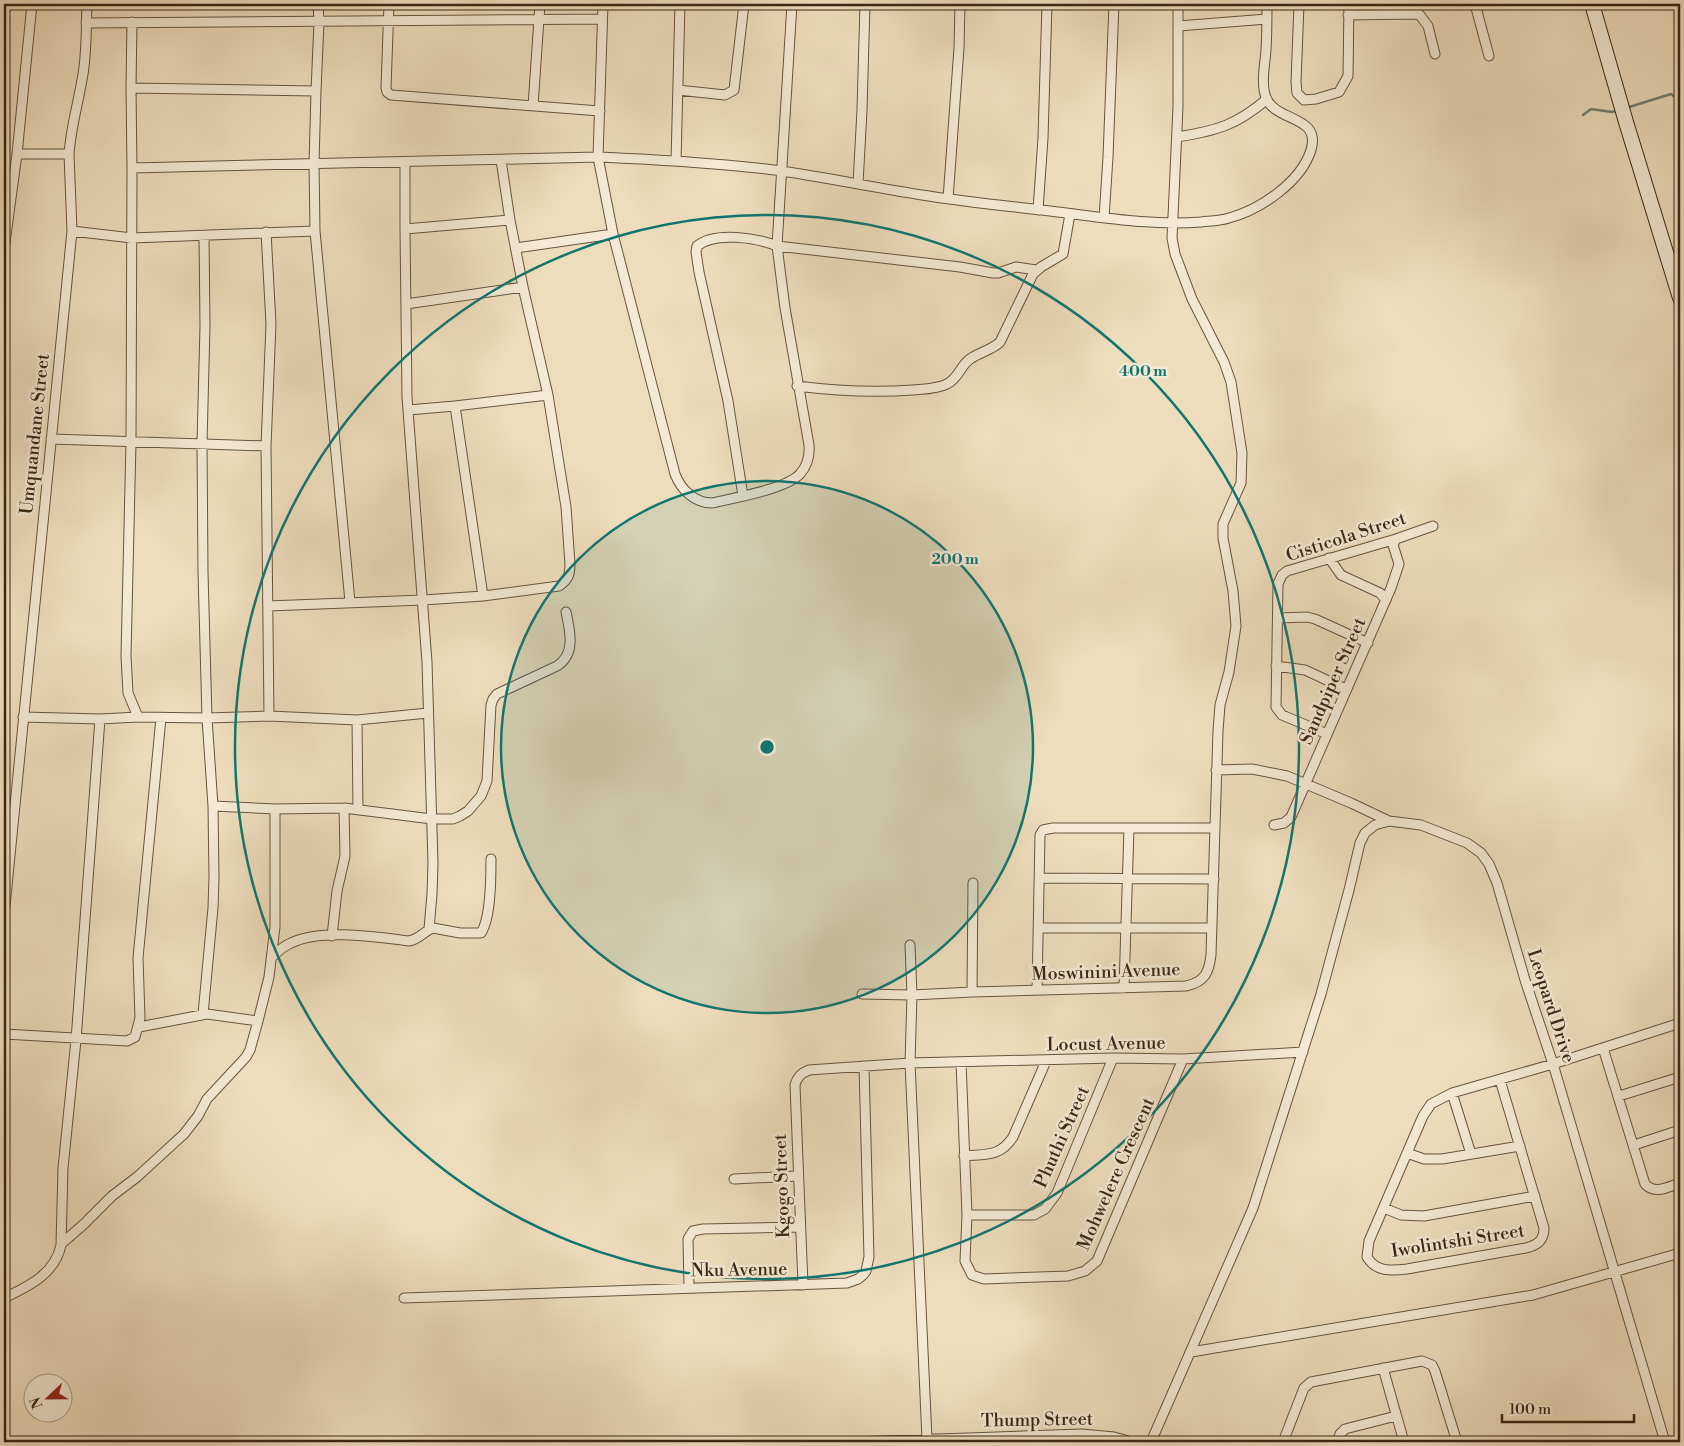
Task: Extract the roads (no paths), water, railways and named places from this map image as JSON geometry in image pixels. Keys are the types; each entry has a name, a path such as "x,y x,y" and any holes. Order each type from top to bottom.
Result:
{"main road":[{"path":"1592,4 1680,298"}],"street":[{"path":"4,250 17,154 32,4"},
{"name":"Umquandane Street","path":"4,916 72,231 69,154 72,128 83,74 87,4"},
{"path":"318,4 314,164 315,231 350,602"},
{"path":"388,4 386,88 391,96 600,111"},
{"path":"533,106 540,4"},
{"path":"603,4 598,157 614,234 676,477 690,495 700,502 712,503 785,483 799,475 804,468 809,452 797,386 777,246 792,4"},
{"path":"676,161 680,4"},
{"path":"678,90 725,95 734,90 744,4"},
{"path":"858,184 865,4"},
{"path":"948,199 959,48 960,4"},
{"path":"1038,210 1043,138 1047,4"},
{"path":"1104,218 1114,4"},
{"name":"Moswinini Avenue","path":"862,994 912,995 1186,986 1200,982 1207,975 1210,967 1219,715 1236,626 1233,591 1223,538 1223,524 1241,483 1242,453 1231,382 1224,362 1188,290 1173,247 1172,224 1178,137 1178,4"},
{"path":"132,168 598,157 676,161 782,171 948,199 1104,218 1172,224 1228,219 1251,210 1269,200 1305,164 1312,148 1310,131 1304,123 1284,116 1267,99 1264,88 1264,72 1268,4"},
{"path":"1299,4 1296,82 1297,93 1304,100 1316,100 1339,92 1348,76 1349,4"},
{"path":"1475,4 1489,56"},
{"path":"1348,15 1418,14 1428,26 1435,54"},
{"path":"86,23 602,19"},
{"path":"1178,26 1267,19"},
{"path":"132,22 131,442 126,684 130,700 138,717"},
{"path":"131,88 316,91"},
{"path":"1178,137 1203,133 1234,123 1251,114 1267,99"},
{"path":"17,154 69,154"},
{"path":"268,606 482,596 559,586 568,579 570,573 566,507 548,395 523,287 501,160"},
{"path":"405,163 408,410 427,662 432,819 432,886 429,929"},
{"path":"797,386 850,392 878,392 935,388 954,380 970,358 992,348 1000,342 1036,270 1063,254 1070,214"},
{"path":"405,229 510,220"},
{"path":"72,231 132,238 315,231"},
{"path":"266,232 271,324 266,446 269,716"},
{"path":"516,248 614,234"},
{"path":"203,1014 214,877 213,806 207,718 203,572 204,236"},
{"path":"743,496 728,401 699,272 697,246 705,241 751,238 764,240 777,246 960,267 993,273 1016,266 1036,270"},
{"path":"406,304 523,287"},
{"path":"408,410 548,395"},
{"path":"455,406 482,596"},
{"path":"51,439 266,446"},
{"name":"Cisticola Street","path":"1327,734 1287,717 1278,711 1275,700 1278,584 1282,575 1287,571 1396,539 1432,526"},
{"name":"Sandpiper Street","path":"1274,825 1284,823 1291,817 1386,600 1399,569 1393,545 1396,539"},
{"path":"1330,558 1341,575 1380,593 1386,600"},
{"path":"213,806 275,809 344,808 432,819 453,819 460,816 468,811 485,790 488,781 490,715 493,699 497,694 557,666 565,659 570,641 566,612"},
{"path":"1278,618 1315,619 1368,642"},
{"path":"1276,666 1305,670 1346,689"},
{"path":"23,718 100,720 138,717 207,718 269,716 357,720 428,713"},
{"path":"4,1034 127,1042 135,1037 139,1027 140,1009 138,958 161,718"},
{"path":"4,1298 31,1284 45,1274 58,1256 61,1244 63,1168 76,1040 100,720"},
{"path":"357,720 358,810"},
{"name":"Leopard Drive","path":"1216,770 1252,769 1287,776 1352,803 1389,821 1421,824 1467,843 1481,853 1489,864 1497,883 1525,980 1553,1064 1665,1442"},
{"path":"332,936 336,891 345,856 344,808"},
{"path":"61,1244 112,1196 137,1177 184,1134 198,1116 211,1094 241,1064 250,1050 269,977 272,957 275,928 275,809"},
{"path":"1150,1442 1253,1208 1303,1052 1349,890 1360,843 1365,833 1376,825 1389,821"},
{"path":"1037,990 1040,835 1043,830 1053,828 1215,828"},
{"path":"1124,988 1128,828"},
{"path":"272,957 291,942 312,937 368,936 409,941 419,938 429,929 436,928 460,933 481,933 484,927 488,904 491,859"},
{"path":"1040,878 1214,879"},
{"path":"972,992 973,884"},
{"path":"1039,928 1212,928"},
{"path":"910,945 912,995 910,1063 927,1441"},
{"path":"139,1027 203,1014 258,1021"},
{"name":"Iwolintshi Street","path":"1500,1080 1544,1228 1544,1235 1539,1243 1510,1252 1395,1271 1375,1266 1367,1257 1369,1242 1407,1153 1431,1104 1439,1098 1452,1093 1553,1064 1680,1023"},
{"path":"1603,1048 1644,1180 1649,1188 1657,1190 1680,1183"},
{"name":"Locust Avenue","path":"795,1085 800,1075 809,1070 910,1063 1113,1058 1183,1059 1303,1052"},
{"name":"Phuthi Street","path":"967,1215 1034,1215 1045,1208 1056,1193 1113,1058"},
{"name":"Mohwelere Crescent","path":"962,1062 967,1215 965,1262 972,1275 984,1279 1060,1277 1078,1275 1090,1268 1096,1261 1183,1059"},
{"path":"964,1156 992,1154 1001,1151 1008,1145 1046,1061"},
{"name":"Nku Avenue","path":"404,1298 853,1282 863,1275 869,1264 864,1066"},
{"path":"1619,1096 1680,1077"},
{"name":"Kgogo Street","path":"795,1085 803,1285"},
{"path":"1452,1093 1470,1154"},
{"path":"1634,1145 1680,1130"},
{"path":"1407,1153 1424,1159 1434,1160 1520,1146"},
{"path":"734,1179 798,1176"},
{"path":"1384,1208 1402,1215 1424,1216 1535,1196"},
{"path":"689,1287 688,1239 693,1231 702,1229 800,1227"},
{"path":"1191,1352 1533,1295 1680,1252"},
{"path":"1283,1442 1304,1388 1311,1382 1416,1361 1432,1365 1436,1371 1458,1442"},
{"path":"1383,1368 1404,1442"},
{"path":"1337,1442 1345,1428 1396,1416"},
{"name":"Thump Street","path":"851,1442 1114,1437 1132,1442"}],"waterway":[{"path":"1626,108 1671,94 1680,101"},
{"path":"1583,115 1591,109 1612,112 1619,110"}]}
